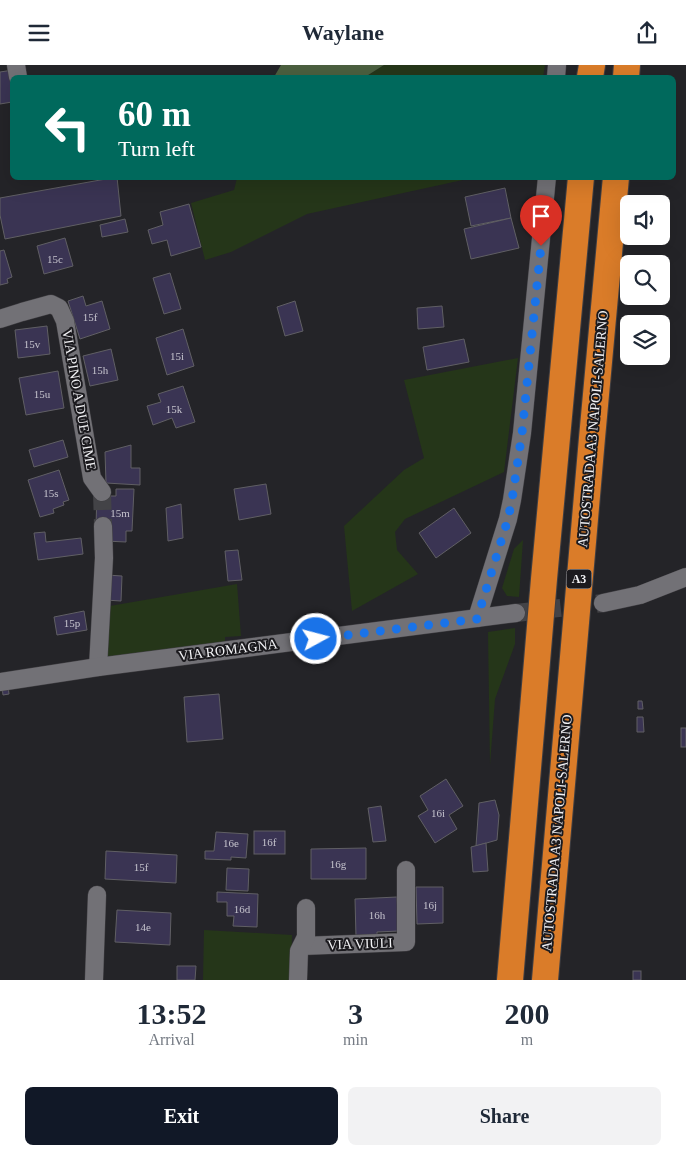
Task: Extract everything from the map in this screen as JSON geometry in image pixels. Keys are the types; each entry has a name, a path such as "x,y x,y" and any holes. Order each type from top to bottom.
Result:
{"highway":[{"path":"510,980 547,539 581,180"},
{"name":"AUTOSTRADA A3 NAPOLI-SALERNO","path":"545,980 616,180"}],"street":[{"path":"477,619 508,519 512,500 522,433 547,180"},
{"name":"VIA PINO A DUE CIME","path":"0,319 51,304 59,308 65,321 92,478 102,492"},
{"path":"98,667 104,558 102,526"},
{"path":"602,603 640,595 686,577"},
{"name":"VIA ROMAGNA","path":"0,682 98,667 516,613"},
{"name":"VIA VIULI","path":"302,946 406,942 406,870"},
{"path":"94,980 97,895"},
{"name":"VIA VIULI","path":"298,980 299,951 306,937 306,908"}],"green space":[{"path":"281,65 384,65 368,75 275,75"},
{"path":"384,65 545,65 543,75 368,75"},
{"path":"236,180 463,180 307,214 231,252 205,260 191,203 234,190"},
{"path":"518,358 504,472 405,519 395,532 397,550 418,574 352,611 344,526 404,470 424,458 404,380"},
{"path":"523,540 519,597 507,596 502,588 514,549"},
{"path":"237,584 241,636 225,637 225,644 103,662 104,607"},
{"path":"515,628 515,644 495,699 490,765 488,632"},
{"path":"204,930 292,935 291,980 203,980"}],"building":[{"path":"13,70 13,75 10,75 10,102 0,104 0,72"},
{"path":"100,180 117,180 121,216 5,239 0,215 0,198"},
{"path":"505,188 511,218 471,226 465,197"},
{"path":"189,204 201,247 171,256 167,240 152,244 148,230 163,225 160,212"},
{"path":"511,218 519,248 471,259 464,229"},
{"path":"125,219 128,232 102,237 100,225"},
{"path":"65,238 73,266 44,274 37,246"},
{"path":"4,250 12,277 7,279 8,283 0,285 0,251"},
{"path":"170,273 181,309 164,314 153,278"},
{"path":"83,296 86,306 102,301 110,329 80,339 68,301"},
{"path":"295,301 303,331 285,336 277,307"},
{"path":"442,306 444,327 418,329 417,308"},
{"path":"47,326 50,354 18,358 15,330"},
{"path":"183,329 194,366 167,375 156,338"},
{"path":"464,339 469,362 427,370 423,347"},
{"path":"111,349 118,380 90,386 83,356"},
{"path":"58,371 64,408 26,415 19,378"},
{"path":"183,386 195,422 176,428 172,418 153,425 147,406 161,402 158,394"},
{"path":"63,440 68,457 34,467 29,450"},
{"path":"131,445 131,468 140,468 140,485 106,483 105,452"},
{"path":"59,470 69,500 63,502 64,505 53,509 54,513 40,517 28,480"},
{"path":"266,484 271,514 239,520 234,489"},
{"path":"116,489 134,489 132,531 126,531 126,542 105,541 96,526 97,492 108,496 116,496"},
{"path":"181,504 183,538 168,541 166,508"},
{"path":"454,508 471,533 436,558 419,533"},
{"path":"45,532 46,542 81,538 83,554 38,560 34,533"},
{"path":"238,550 242,580 228,581 225,551"},
{"path":"107,575 122,576 121,601 105,600"},
{"path":"84,611 87,630 57,635 54,617"},
{"path":"8,686 9,694 3,695 2,687"},
{"path":"219,694 223,739 187,742 184,697"},
{"path":"638,701 642,701 643,709 638,709"},
{"path":"637,717 643,717 644,732 637,732"},
{"path":"681,728 686,728 686,747 681,747"},
{"path":"446,779 463,806 449,815 457,829 435,843 418,816 428,810 420,796"},
{"path":"495,800 499,815 497,840 476,846 479,803"},
{"path":"381,806 386,841 373,842 368,808"},
{"path":"254,831 285,831 285,854 254,854"},
{"path":"216,832 248,834 246,858 231,857 231,860 205,859 205,851 214,851"},
{"path":"486,843 488,871 473,872 471,847"},
{"path":"366,848 366,879 311,879 311,849"},
{"path":"106,851 177,855 176,883 105,879"},
{"path":"227,868 249,869 248,891 226,890"},
{"path":"416,887 443,887 443,923 417,924"},
{"path":"217,892 258,894 257,927 233,926 234,916 227,916 227,902 217,902"},
{"path":"397,897 399,931 377,932 377,937 356,937 355,899"},
{"path":"117,910 171,913 170,945 115,942"},
{"path":"177,966 196,966 195,980 177,980"},
{"path":"633,971 641,971 641,980 633,980"}],"tunnel":[{"path":"102,492 103,526"},
{"path":"516,613 603,603"}],"route":[{"path":"316,639 477,619 508,519 512,500 522,433 541,246"}]}
